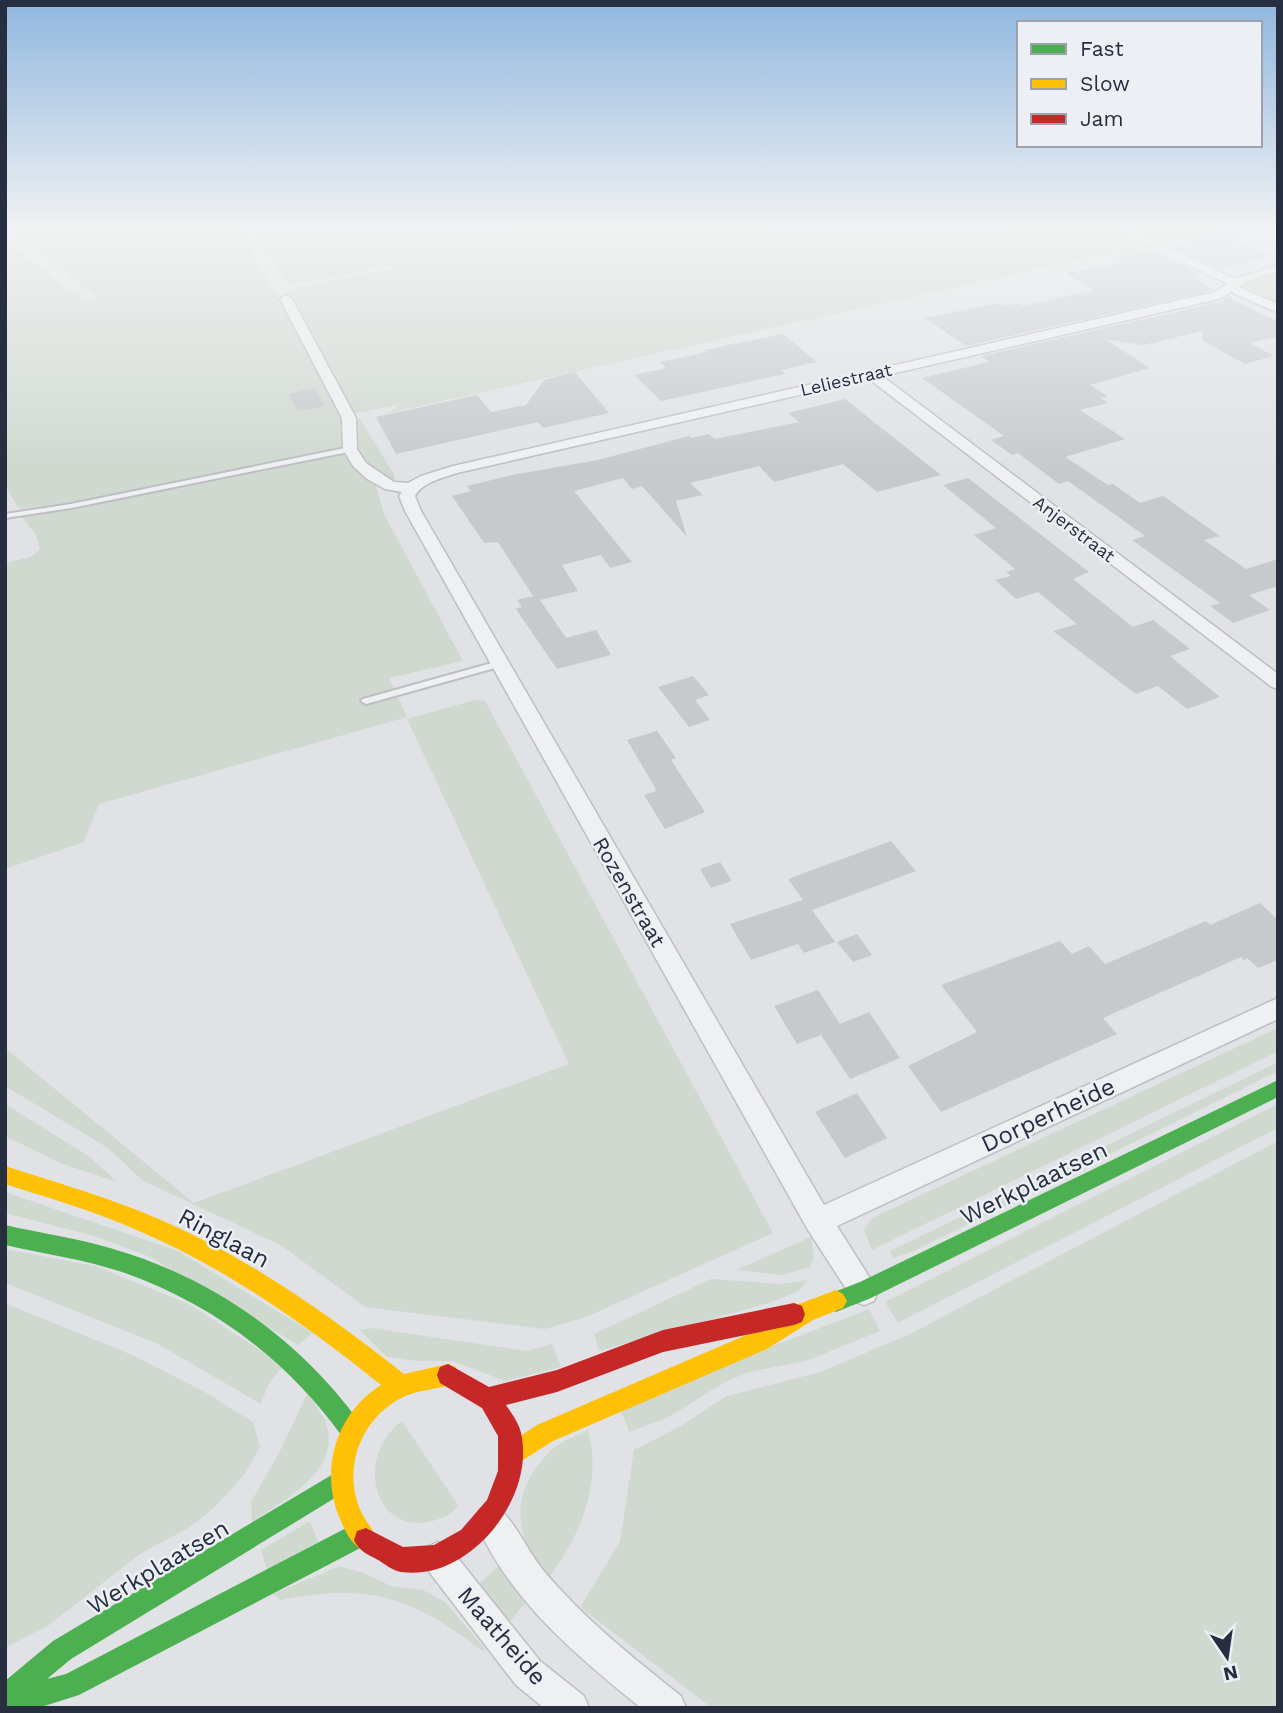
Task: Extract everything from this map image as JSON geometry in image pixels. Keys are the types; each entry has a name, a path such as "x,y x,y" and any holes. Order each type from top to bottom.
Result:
{"main road":[{"name":"Werkplaatsen","path":"512,1455 545,1433 759,1341 807,1312 864,1291 1278,1088"},
{"name":"Ringlaan","path":"5,1175 155,1227 245,1272 341,1338 398,1384"},
{"path":"5,1235 123,1263 178,1283 228,1312 311,1373 339,1405 352,1431"},
{"name":"Werkplaatsen","path":"491,1398 520,1394 663,1341 743,1322 807,1312"},
{"path":"448,1375 471,1382 491,1398 507,1424 512,1455 507,1488 491,1520 467,1544 438,1558 408,1560 380,1553 359,1535 345,1511 340,1482 343,1456 352,1431 372,1403 398,1384 423,1376 448,1375"},
{"name":"Werkplaatsen","path":"5,1698 62,1650 340,1482"},
{"path":"5,1704 69,1686 359,1535"}],"street":[{"path":"291,308 349,418 350,449 360,466 390,486 411,488"},
{"name":"Leliestraat","path":"411,488 426,479 453,470 1162,308"},
{"name":"Anjerstraat","path":"871,374 1278,683"},
{"name":"Rozenstraat","path":"411,488 407,496 412,511 818,1221 864,1291"},
{"name":"Dorperheide","path":"818,1221 1278,1008"},
{"path":"491,1520 517,1566 572,1629 669,1708"},
{"name":"Maatheide","path":"438,1558 528,1673 572,1708"}],"lane":[{"path":"5,516 71,506 350,449"},
{"path":"366,701 499,664"}],"shaded area":[{"path":"5,308 283,308 345,420 346,448 292,457 158,488 19,509 5,485"},
{"path":"296,308 861,308 389,413 401,404 352,414"},
{"path":"360,419 395,476 394,479 390,480 379,474 360,458 353,421"},
{"path":"331,453 348,456 375,483 384,514 463,661 389,678 407,717 99,804 84,842 5,869 5,563 31,557 40,549 36,535 22,517 182,488 293,465"},
{"path":"475,700 485,701 773,1233 586,1317 545,1329 365,1307 282,1246 142,1180 108,1148 5,1086 5,1048 194,1203 569,1064 407,719"},
{"path":"1278,1028 1278,1051 872,1250 864,1230 872,1218"},
{"path":"1278,1062 1278,1071 912,1252 893,1258 890,1251"},
{"path":"5,1104 90,1157 117,1182 60,1163 5,1136"},
{"path":"1278,1104 1278,1128 898,1323 885,1302"},
{"path":"1278,1141 1278,1708 712,1708 580,1607 620,1542 634,1450 679,1427 727,1396 820,1372 908,1335"},
{"path":"5,1192 178,1251 313,1333 298,1345 150,1257 94,1236 5,1213"},
{"path":"811,1237 814,1257 810,1267 782,1275 736,1270"},
{"path":"5,1249 95,1266 189,1304 283,1365 268,1385 261,1404 156,1343 5,1283"},
{"path":"711,1279 780,1284 808,1280 798,1291 772,1302 599,1351 594,1334"},
{"path":"5,1303 132,1355 203,1391 253,1422 260,1447 244,1475 214,1508 190,1527 140,1554 49,1625 5,1648"},
{"path":"869,1309 880,1331 806,1361 749,1372 725,1382 667,1418 629,1432 621,1410 698,1375"},
{"path":"371,1328 527,1351 552,1344 561,1367 505,1381 453,1361 417,1361 387,1357 360,1330"},
{"path":"308,1392 327,1426 328,1447 324,1461 304,1485 252,1523 251,1502 280,1451"},
{"path":"402,1421 458,1505 443,1518 415,1523 398,1518 385,1507 377,1492 375,1474 378,1455 387,1437"},
{"path":"588,1430 592,1472 585,1511 568,1548 545,1583 527,1547 522,1530 523,1496 539,1464 554,1448"},
{"path":"310,1521 318,1542 267,1570 261,1550"},
{"path":"340,1566 364,1573 391,1586 423,1590 445,1602 487,1651 481,1650 433,1617 388,1598 339,1593 280,1600 273,1594"},
{"path":"499,1566 525,1603 506,1626 477,1586"}],"building":[{"path":"975,308 1135,308 966,346 925,318"},
{"path":"1194,308 1250,308 1278,322 1278,336 1250,343 1274,356 1245,364 1202,340 1203,331 1143,345 1105,339 1150,368 1090,385 1108,396 1101,398 1108,403 1080,410 1125,439 1065,457 1140,503 1163,496 1220,536 1204,540 1246,569 1278,559 1278,586 1249,595 1270,610 1233,623 1210,606 1220,603 1132,540 1145,536 1068,481 1059,484 1018,453 1012,455 991,440 1004,436 922,378 989,362 981,356"},
{"path":"783,334 817,362 781,370 785,374 661,401 634,375 666,368 660,362"},
{"path":"575,372 609,413 543,428 538,422 396,454 376,417 477,395 491,412 526,405 544,380"},
{"path":"315,388 325,406 297,411 288,394"},
{"path":"845,399 941,475 877,492 843,464 774,482 759,466 690,483 703,495 676,501 687,537 642,486 632,489 623,478 574,491 632,562 610,568 601,555 562,565 578,591 540,600 566,638 596,630 611,655 557,669 516,609 522,607 517,600 533,596 498,542 484,543 452,496 471,491 467,486 598,460 689,436 691,438 709,434 715,439 799,422 788,413"},
{"path":"968,478 1089,572 1073,579 1133,627 1153,620 1190,649 1170,656 1220,697 1187,709 1158,686 1136,694 1053,631 1077,624 1038,592 1016,599 995,580 1011,576 1006,572 1015,569 974,535 996,528 943,485"},
{"path":"693,676 709,695 695,700 710,720 689,727 658,687"},
{"path":"657,731 676,758 671,760 705,812 665,829 644,795 657,791 627,740"},
{"path":"891,841 916,871 812,910 835,942 804,953 798,944 751,960 730,924 803,900 788,879"},
{"path":"720,862 732,881 711,888 700,869"},
{"path":"1260,903 1278,920 1278,960 1258,968 1247,958 1244,960 1241,957 1103,1018 1117,1034 941,1112 908,1066 977,1032 941,985 1060,941 1072,954 1089,946 1105,964 1206,921 1210,925"},
{"path":"857,934 872,955 853,962 837,942"},
{"path":"818,990 840,1024 869,1012 900,1058 850,1079 821,1035 797,1044 774,1006"},
{"path":"857,1093 887,1138 845,1158 815,1112"}],"traffic: fast":[{"path":"836,1301 864,1291 1278,1088"},
{"path":"5,1235 125,1263 223,1308 253,1328 307,1375 352,1431"},
{"path":"5,1698 62,1650 340,1482"},
{"path":"5,1704 70,1686 359,1535"}],"traffic: slow":[{"path":"5,1175 138,1220 221,1260 312,1318 398,1384"},
{"path":"512,1455 545,1433 759,1341 807,1312 836,1301"},
{"path":"366,1540 354,1524 346,1506 342,1486 342,1466 355,1427 367,1410 397,1388 448,1375"}],"traffic: jam":[{"path":"491,1397 557,1381 663,1341 794,1314"},
{"path":"366,1540 401,1560 437,1557 470,1539 495,1508 510,1471 510,1434 490,1400 448,1375"}]}
